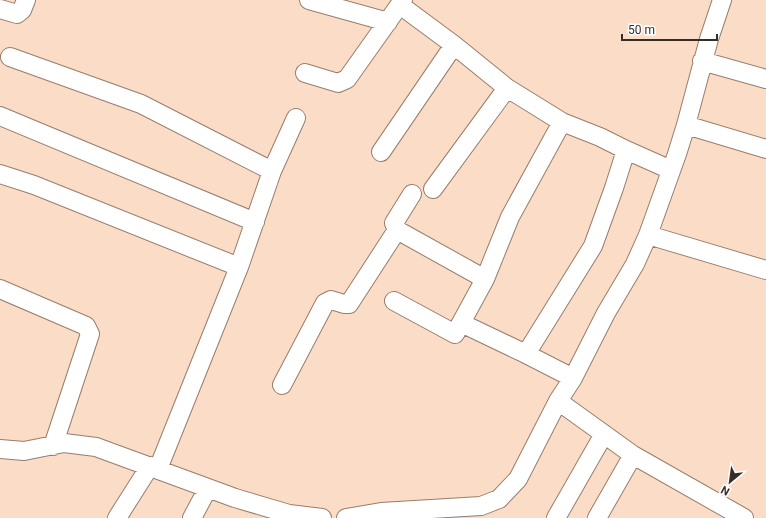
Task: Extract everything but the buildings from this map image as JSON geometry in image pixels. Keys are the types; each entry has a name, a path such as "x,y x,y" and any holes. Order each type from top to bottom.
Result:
{"street":[{"path":"0,9 17,14 22,10 26,0"},
{"path":"309,0 388,22"},
{"path":"348,518 381,512 479,512 500,499 518,479 558,401 573,378 648,235 686,124 702,61 722,0"},
{"path":"305,73 338,83 347,79 402,2 507,88 562,122 600,137 671,170"},
{"path":"381,152 454,45"},
{"path":"10,57 141,104 272,171"},
{"path":"702,61 766,79"},
{"path":"433,189 507,88"},
{"path":"0,116 255,222"},
{"path":"117,518 154,468 239,267 272,171 296,118"},
{"path":"394,301 455,334 485,279 510,217 562,122"},
{"path":"686,124 766,149"},
{"path":"526,354 593,246 626,150"},
{"path":"0,174 34,185 239,267"},
{"path":"412,194 394,223 397,230 485,279"},
{"path":"282,385 325,303 331,300 349,304 397,230"},
{"path":"648,235 766,270"},
{"path":"0,289 86,326 90,334 53,446"},
{"path":"461,323 573,378"},
{"path":"558,401 633,454 744,518"},
{"path":"556,518 604,434"},
{"path":"0,449 24,451 64,443 96,447 286,516 322,518"},
{"path":"597,518 633,454"},
{"path":"192,518 208,488"}]}
